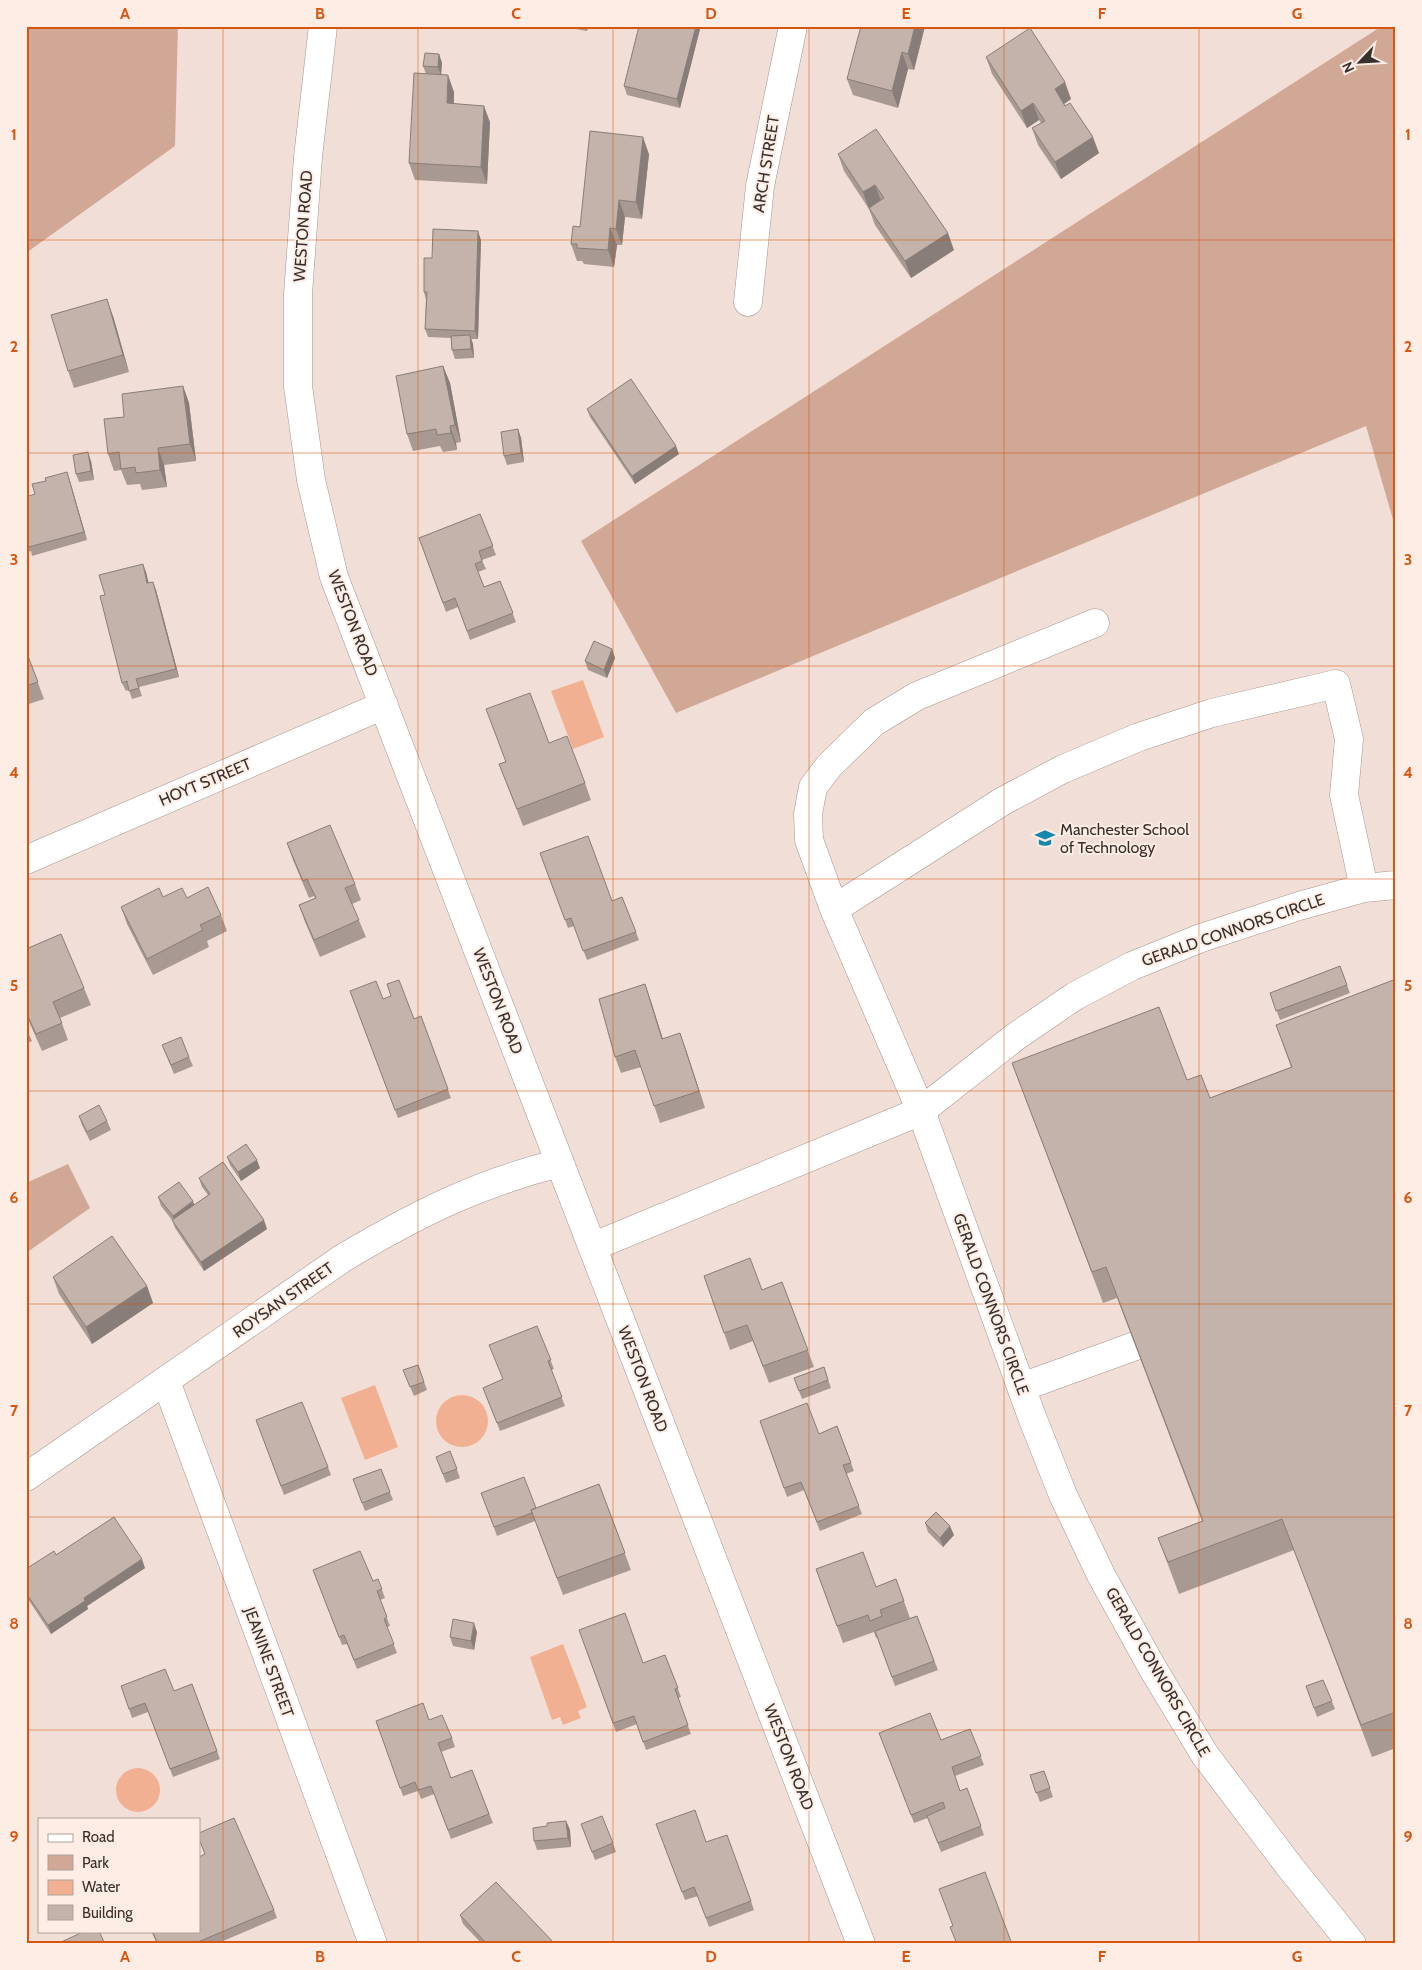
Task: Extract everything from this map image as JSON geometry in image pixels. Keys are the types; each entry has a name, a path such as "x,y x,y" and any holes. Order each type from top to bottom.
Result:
{"street":[{"name":"WESTON ROAD","path":"323,26 308,157 298,294 298,386 310,480 334,577 861,1944"},
{"name":"ARCH STREET","path":"748,302 760,186 793,26"},
{"path":"592,1247 921,1111 834,910 809,840 808,814 813,787 829,766 874,722 917,696 1095,623"},
{"path":"834,910 1003,801 1063,769 1139,737 1212,713 1336,684 1349,739 1344,795 1364,888"},
{"name":"HOYT STREET","path":"26,860 384,705"},
{"name":"GERALD CONNORS CIRCLE","path":"1352,1944 1290,1867 1205,1755 1153,1669 1101,1576 1063,1495 921,1111 1014,1037 1075,996 1132,966 1200,938 1299,906 1364,888 1396,885"},
{"name":"ROYSAN STREET","path":"26,1477 344,1258 388,1231 429,1210 490,1183 560,1163"},
{"path":"1022,1387 1135,1346"},
{"name":"JEANINE STREET","path":"166,1381 373,1944"}],"green space":[{"path":"26,26 178,26 175,146 26,253"},
{"path":"1382,26 1396,26 1396,530 1366,426 676,713 581,541"},
{"path":"68,1164 90,1208 26,1253 26,1183"}],"water":[{"path":"583,680 604,737 573,749 551,691"},
{"path":"375,1385 398,1447 365,1460 341,1398"},
{"path":"462,1395 472,1397 480,1403 486,1411 488,1421 486,1431 480,1439 472,1445 462,1447 452,1445 444,1439 438,1431 436,1421 438,1411 444,1403 452,1397"},
{"path":"563,1644 587,1707 578,1711 581,1718 563,1725 560,1717 552,1720 530,1657"},
{"path":"142,1768 154,1774 159,1781 159,1799 154,1806 147,1811 134,1812 126,1809 119,1802 116,1786 119,1778 126,1771"}],"building":[{"path":"639,26 696,26 677,99 624,86"},
{"path":"861,26 915,26 908,54 902,52 892,91 847,79"},
{"path":"1030,28 1065,82 1055,89 1065,106 1070,103 1093,137 1055,162 1032,128 1045,121 1033,103 1021,111 986,57"},
{"path":"425,53 439,54 438,67 423,66"},
{"path":"414,73 448,75 447,103 484,106 481,167 409,163"},
{"path":"876,129 948,233 905,261 869,208 884,198 875,185 863,192 838,154"},
{"path":"590,131 643,137 636,202 619,200 616,229 610,228 608,250 577,248 577,244 571,244 573,226 580,227"},
{"path":"433,229 478,231 475,331 425,329 427,292 424,292 424,258 432,258"},
{"path":"107,299 123,355 68,371 51,315"},
{"path":"470,335 471,349 452,350 451,336"},
{"path":"443,366 455,425 450,426 451,433 437,435 436,429 407,434 396,376"},
{"path":"631,379 676,446 632,476 587,409"},
{"path":"183,386 190,444 158,448 160,470 136,473 135,467 121,469 119,452 108,454 104,419 124,417 122,394"},
{"path":"518,429 521,453 504,456 501,432"},
{"path":"88,452 91,471 76,474 73,455"},
{"path":"67,472 84,532 29,547 28,543 26,543 26,497 35,494 32,484 46,481 45,478"},
{"path":"480,514 493,546 479,551 482,561 475,564 484,587 500,581 513,613 467,631 455,598 443,603 419,538"},
{"path":"143,564 147,583 153,582 176,669 136,679 139,688 129,691 127,681 122,683 100,596 105,595 99,575"},
{"path":"594,641 612,649 604,670 585,661"},
{"path":"26,651 38,682 26,686"},
{"path":"530,693 549,743 567,736 585,783 517,809 499,764 506,762 486,709"},
{"path":"330,825 355,884 345,888 359,920 314,940 299,905 316,898 307,879 303,881 287,843"},
{"path":"588,836 612,901 622,897 636,932 583,951 571,918 565,920 540,853"},
{"path":"208,887 221,915 200,925 203,930 147,959 121,907 159,888 163,897 182,888 187,898"},
{"path":"61,934 84,988 53,1002 62,1023 36,1034 26,1012 26,949"},
{"path":"1340,966 1347,985 1276,1011 1270,993"},
{"path":"1396,979 1396,1712 1361,1725 1282,1519 1168,1562 1158,1538 1203,1521 1106,1267 1092,1272 1012,1063 1159,1007 1187,1080 1201,1075 1210,1098 1292,1067 1276,1025"},
{"path":"399,980 414,1019 421,1016 448,1089 395,1110 350,991 376,981 383,999 391,996 387,984"},
{"path":"645,984 662,1039 680,1033 699,1091 654,1106 635,1050 615,1057 599,999"},
{"path":"181,1037 189,1057 171,1065 162,1045"},
{"path":"99,1105 107,1121 87,1132 79,1116"},
{"path":"246,1144 257,1160 238,1172 227,1157"},
{"path":"223,1162 264,1220 201,1262 172,1220 210,1194 199,1178"},
{"path":"179,1182 193,1201 173,1216 158,1197"},
{"path":"112,1236 147,1286 86,1327 53,1277"},
{"path":"750,1258 762,1290 782,1282 808,1350 763,1366 747,1325 724,1333 704,1276"},
{"path":"537,1326 551,1360 548,1361 562,1397 497,1423 483,1388 503,1379 489,1345"},
{"path":"418,1365 424,1382 410,1387 403,1370"},
{"path":"824,1367 828,1380 799,1391 794,1378"},
{"path":"302,1402 328,1467 281,1486 256,1420"},
{"path":"807,1403 819,1434 837,1426 851,1463 843,1465 859,1506 817,1522 801,1482 784,1488 760,1421"},
{"path":"450,1451 457,1469 443,1474 436,1457"},
{"path":"381,1469 390,1492 362,1503 353,1479"},
{"path":"524,1477 536,1508 531,1510 532,1513 494,1527 481,1493"},
{"path":"599,1484 625,1553 557,1578 531,1510"},
{"path":"936,1512 950,1526 940,1538 925,1523"},
{"path":"114,1517 142,1559 84,1598 85,1601 48,1625 26,1593 26,1569 54,1551 56,1555"},
{"path":"360,1551 373,1581 378,1579 382,1589 377,1591 387,1617 384,1619 394,1644 354,1660 344,1635 339,1637 313,1570"},
{"path":"863,1552 876,1587 896,1579 904,1601 880,1610 882,1616 870,1621 868,1615 837,1626 816,1569"},
{"path":"625,1613 643,1663 665,1655 678,1688 675,1689 688,1725 643,1742 634,1716 613,1723 579,1630"},
{"path":"917,1616 934,1661 892,1677 875,1631"},
{"path":"453,1619 474,1623 471,1641 450,1637"},
{"path":"165,1669 174,1691 192,1684 217,1751 170,1769 145,1703 129,1709 121,1686"},
{"path":"1323,1680 1332,1701 1314,1708 1306,1686"},
{"path":"423,1703 429,1720 442,1715 452,1738 438,1743 451,1778 472,1770 489,1814 448,1830 431,1786 418,1790 415,1782 400,1788 376,1721"},
{"path":"930,1713 941,1740 970,1729 981,1756 952,1767 960,1791 967,1788 981,1826 938,1843 927,1816 945,1808 943,1802 911,1815 879,1733"},
{"path":"1044,1771 1050,1788 1036,1793 1030,1775"},
{"path":"695,1810 706,1842 727,1835 751,1901 706,1918 694,1887 682,1892 656,1824"},
{"path":"602,1816 613,1843 592,1852 581,1824"},
{"path":"234,1818 274,1910 193,1944 158,1944 152,1932 200,1932 200,1856 205,1854 200,1842 200,1833"},
{"path":"566,1821 568,1838 534,1841 533,1828 547,1826 547,1823"},
{"path":"985,1872 1012,1944 957,1944 950,1927 953,1926 939,1889"},
{"path":"496,1882 555,1944 487,1944 460,1915"},
{"path":"83,1932 99,1932 105,1944 57,1944"}],"place":[{"name":"Manchester School of Technology","path":"1045,838"}]}
